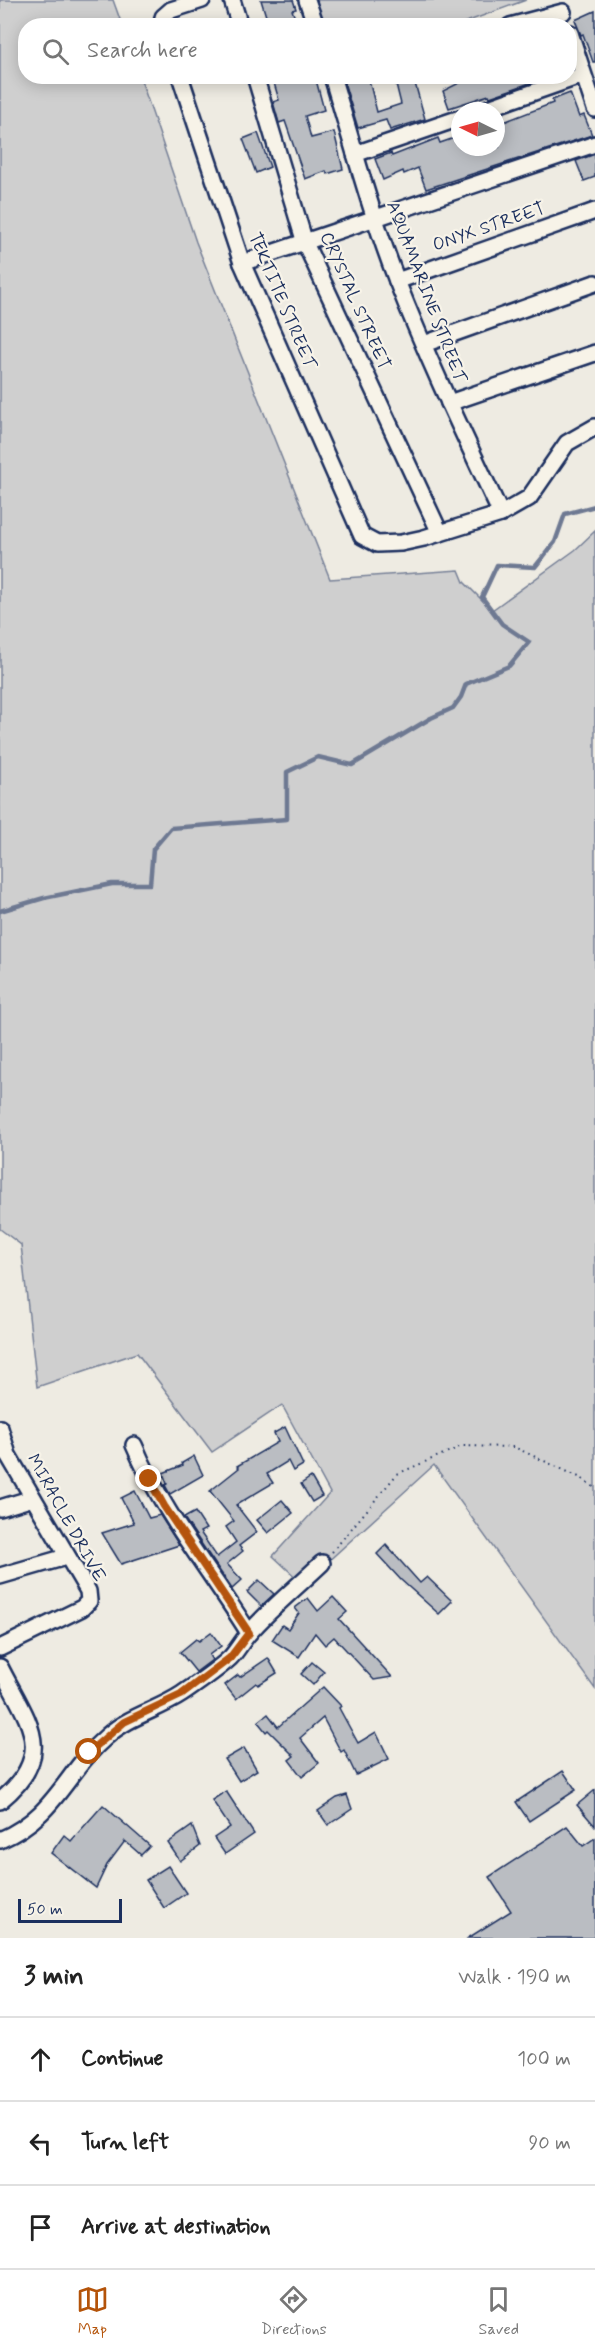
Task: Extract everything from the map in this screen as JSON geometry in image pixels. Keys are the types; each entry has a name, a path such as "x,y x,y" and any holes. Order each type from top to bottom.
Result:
{"street":[{"path":"163,18 171,10 202,0"},
{"path":"232,0 238,18"},
{"path":"308,0 314,18"},
{"path":"540,18 563,12"},
{"path":"577,54 595,110"},
{"path":"577,77 584,75"},
{"name":"TEKTITE STREET","path":"183,84 242,263 362,536 377,544 401,543 440,533"},
{"name":"CRYSTAL STREET","path":"257,84 305,243 440,533"},
{"name":"AQUAMARINE STREET","path":"334,84 375,218 397,280 449,403 501,514"},
{"path":"505,102 558,84"},
{"path":"356,154 451,121"},
{"path":"242,263 595,144"},
{"name":"ONYX STREET","path":"397,280 595,211"},
{"path":"424,344 595,283"},
{"path":"449,403 595,353"},
{"path":"440,533 501,514 529,498 567,443 595,428"},
{"name":"MIRACLE DRIVE","path":"0,1428 2,1444 66,1557 88,1591 89,1601 82,1608 0,1648"},
{"path":"134,1445 164,1506 249,1633"},
{"path":"0,1508 33,1498"},
{"path":"0,1576 66,1557"},
{"path":"0,1840 35,1820 69,1782 89,1752 107,1735 124,1722 181,1695 230,1658 249,1633 322,1563"},
{"path":"0,1666 33,1734 34,1751 31,1765 11,1792 0,1801"}],"path":[{"path":"322,1563 398,1474 462,1446 514,1447 581,1478 595,1488"}],"shaded area":[{"path":"0,0 113,0 119,18 18,18 18,84 142,84 196,242 330,579 459,570 464,582 492,610 575,550 595,531 595,1689 434,1465 303,1584 273,1556 330,1493 282,1405 212,1452 137,1353 37,1387 21,1245 0,1229"},
{"path":"312,0 526,0 477,18 318,18"}],"building":[{"path":"261,0 293,0 296,9 292,10 295,18 267,18"},
{"path":"595,11 595,62 593,62 583,34 581,35 577,19"},
{"path":"274,84 317,84 324,110 305,116 311,138 334,132 343,169 327,174 326,171 305,179 285,121 279,123 273,102 279,100"},
{"path":"345,84 370,84 377,112 401,104 396,84 415,84 425,119 390,130 386,120 358,128"},
{"path":"457,84 527,84 490,97 489,95 467,102 451,102 449,108 443,91"},
{"path":"570,93 579,117 584,115 592,135 426,189 418,168 404,174 403,171 383,180 375,159 391,153 392,156 438,138 440,143 451,139 451,156 505,156 505,122 553,103 552,100"},
{"path":"258,133 270,167 256,173 243,139"},
{"path":"595,154 595,177 584,181 576,161"},
{"path":"285,1427 303,1465 293,1471 288,1461 267,1474 273,1483 236,1505 257,1532 239,1546 243,1551 227,1564 242,1580 232,1589 184,1518 195,1512 206,1529 200,1532 217,1557 236,1542 226,1527 234,1521 210,1491 239,1468 237,1466 278,1442 274,1433"},
{"path":"194,1456 203,1475 170,1494 165,1485 167,1484 163,1473 183,1465 182,1463"},
{"path":"311,1477 322,1496 312,1502 301,1484"},
{"path":"135,1491 149,1518 160,1515 179,1545 121,1564 102,1533 134,1523 121,1498"},
{"path":"282,1500 293,1513 268,1533 257,1520"},
{"path":"386,1545 420,1583 427,1577 452,1601 439,1614 401,1580 377,1554"},
{"path":"259,1580 274,1594 261,1606 247,1592"},
{"path":"333,1597 347,1612 339,1619 392,1677 374,1680 334,1637 325,1645 315,1633 299,1657 272,1640 282,1625 288,1629 299,1613 295,1608 308,1598 318,1611"},
{"path":"211,1632 221,1646 209,1655 212,1660 196,1672 180,1652 196,1639 199,1641"},
{"path":"268,1658 277,1673 258,1685 256,1683 236,1699 225,1685"},
{"path":"312,1662 324,1672 313,1685 301,1674"},
{"path":"323,1687 341,1706 339,1708 358,1743 376,1732 389,1759 356,1775 344,1750 341,1752 323,1718 300,1738 319,1763 302,1777 289,1760 294,1756 258,1722 268,1714 278,1727"},
{"path":"244,1748 257,1770 239,1781 225,1759"},
{"path":"563,1771 576,1790 529,1821 516,1802"},
{"path":"595,1790 595,1826 577,1805"},
{"path":"226,1791 254,1834 225,1854 214,1838 230,1827 212,1800"},
{"path":"347,1795 352,1809 328,1825 318,1811 337,1798"},
{"path":"103,1805 150,1846 141,1855 125,1841 107,1865 96,1888 51,1853 64,1835 71,1841"},
{"path":"192,1826 200,1846 180,1861 168,1843"},
{"path":"567,1826 583,1846 595,1838 595,1938 468,1938 511,1911 489,1877"},
{"path":"168,1866 186,1893 164,1908 146,1880"}],"waterway":[{"path":"0,911 44,898 112,884 150,884 153,849 171,828 287,819 287,772 318,757 352,765 431,718 453,708 466,684 509,666 529,642 502,624 482,597 497,565 535,567 555,542 565,514 595,506"}],"route":[{"path":"89,1752 124,1722 181,1695 230,1658 249,1633 164,1506 149,1479"}]}
